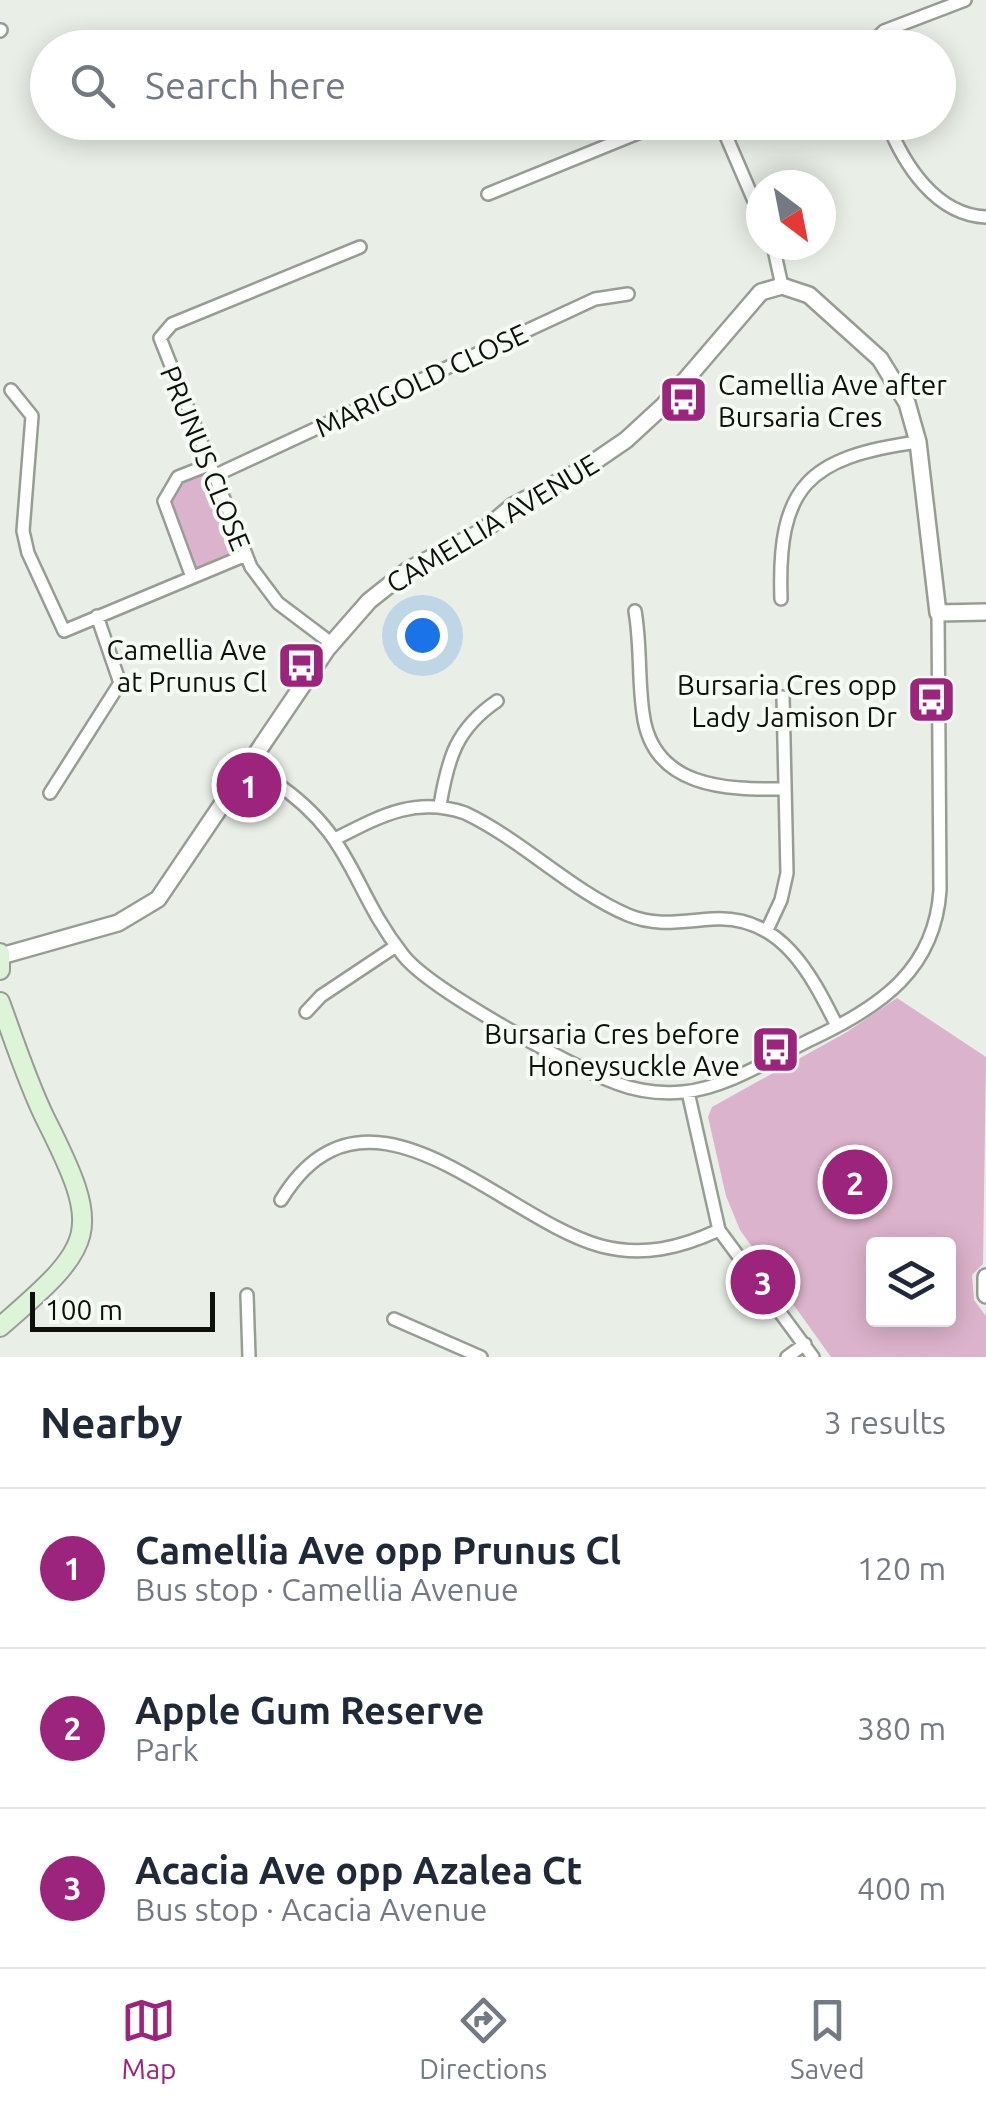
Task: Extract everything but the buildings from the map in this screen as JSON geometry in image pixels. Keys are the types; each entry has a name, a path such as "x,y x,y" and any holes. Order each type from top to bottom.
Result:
{"main road":[{"path":"0,954 0,970"},
{"path":"0,1002 40,1106 77,1181 83,1212 80,1236 68,1263 0,1327"}],"street":[{"path":"886,30 931,6 964,0"},
{"path":"488,194 620,140"},
{"path":"728,140 746,182"},
{"path":"897,140 911,167 946,206 967,216 986,216"},
{"name":"PRUNUS CLOSE","path":"332,642 271,596 246,555 162,350 164,330 360,248"},
{"path":"274,781 316,812 337,838 396,946 437,986 604,1078 650,1092 688,1092 723,1081 838,1026 896,989 924,952 934,928 940,890 938,613 918,442 907,403 880,360 808,294 782,286 776,260"},
{"name":"CAMELLIA AVENUE","path":"0,954 118,923 158,899 332,642 369,601 408,570 483,531 513,506 585,468 626,440 664,405 748,304 766,290 782,286"},
{"name":"MARIGOLD CLOSE","path":"192,577 164,501 178,477 214,470 596,299 628,294"},
{"path":"12,390 32,416 24,538 64,630 246,555"},
{"path":"780,599 781,535 806,486 848,454 918,442"},
{"path":"635,611 643,716 664,758 683,775 709,787 785,789"},
{"path":"938,613 986,612"},
{"path":"50,793 120,682 98,616"},
{"path":"767,930 786,881 783,697"},
{"path":"440,805 455,742 472,719 497,701"},
{"path":"337,838 394,810 440,805 488,825 636,918 670,924 728,919 767,930 804,965 838,1026"},
{"path":"306,1012 321,996 396,946"},
{"path":"688,1092 719,1230 813,1357"},
{"path":"280,1200 296,1177 326,1155 379,1142 426,1154 598,1246 660,1250 719,1230"},
{"path":"986,1278 986,1294"},
{"path":"247,1295 249,1357"},
{"path":"394,1319 482,1357"},
{"path":"787,1357 804,1344"}],"shaded area":[{"path":"208,470 237,543 229,554 194,569 169,500 179,482"},
{"path":"897,998 986,1057 983,1264 972,1275 974,1300 986,1316 986,1357 831,1357 740,1230 726,1196 708,1117 712,1107 847,1032"}],"place":[{"name":"Camellia Ave after Bursaria Cres","path":"683,400"},
{"name":"Camellia Ave at Prunus Cl","path":"302,665"},
{"name":"Bursaria Cres opp Lady Jamison Dr","path":"932,700"},
{"name":"Camellia Ave opp Prunus Cl","path":"249,785"},
{"name":"Bursaria Cres before Honeysuckle Ave","path":"775,1049"},
{"name":"Apple Gum Reserve","path":"855,1182"},
{"name":"Acacia Ave opp Azalea Ct","path":"763,1282"}]}
